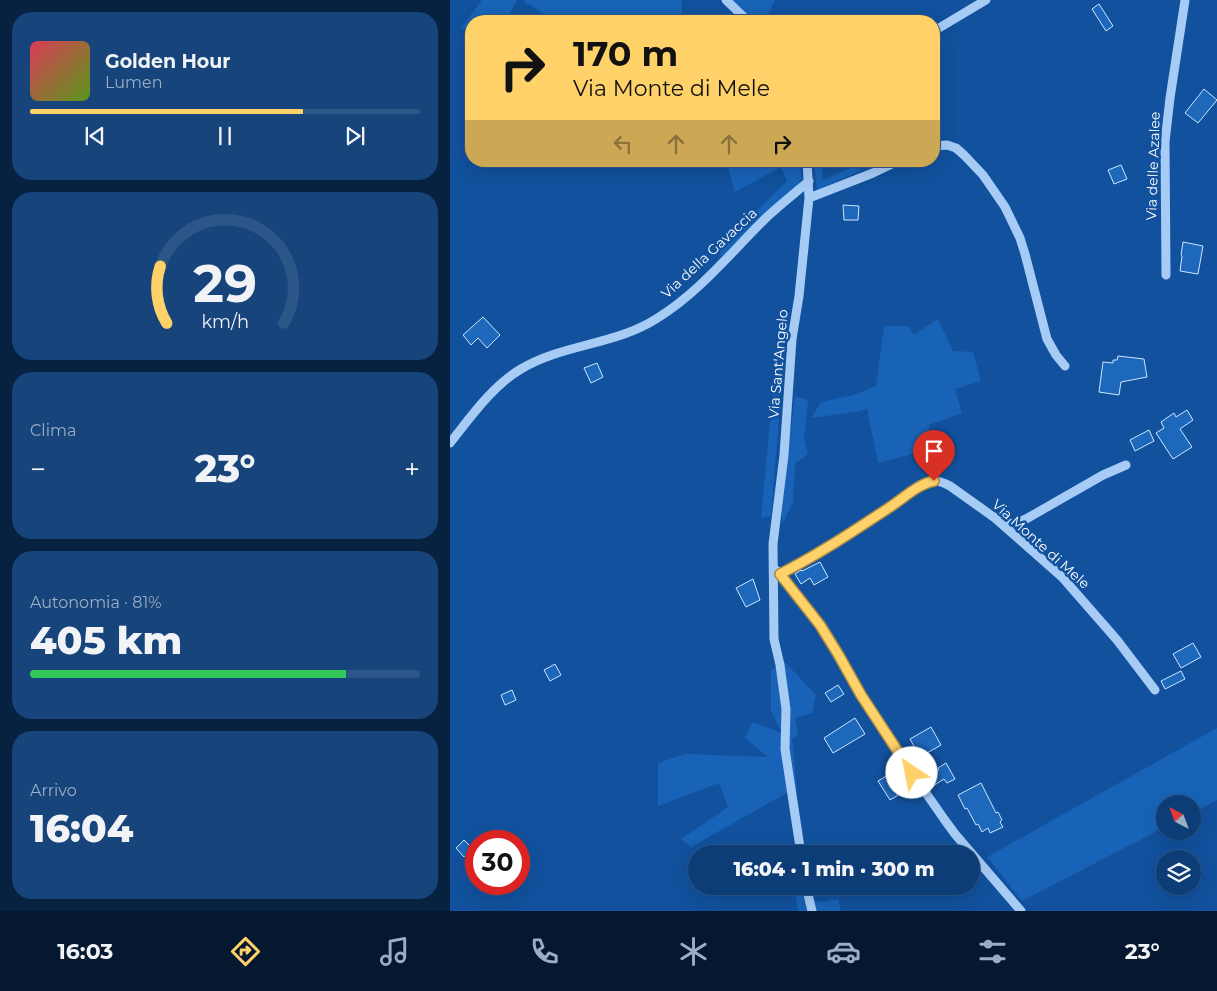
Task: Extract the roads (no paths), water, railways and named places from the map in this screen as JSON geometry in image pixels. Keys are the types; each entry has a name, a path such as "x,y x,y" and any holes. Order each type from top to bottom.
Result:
{"street":[{"path":"726,0 742,15"},
{"path":"940,27 986,0"},
{"name":"Via delle Azalee","path":"1166,275 1165,142 1186,0"},
{"path":"940,146 947,145 956,148 964,155 983,175 1005,207 1020,238 1047,339 1057,358 1065,366"},
{"name":"Via Sant'Angelo","path":"800,845 785,749 786,709 780,665 774,639 777,571 773,544 784,455 792,339 809,198 808,167"},
{"path":"809,198 886,167"},
{"name":"Via della Gavaccia","path":"450,443 489,396 520,369 553,354 631,331 656,320 673,308 719,267 768,216 809,182"},
{"path":"1002,524 1015,523 1026,519 1103,475 1126,465"},
{"name":"Via Monte di Mele","path":"777,571 817,554 919,487 930,482 940,482 950,486 988,513 1062,577 1117,640 1155,690"},
{"path":"777,571 820,625 887,736 944,819 1021,911"},
{"path":"808,895 812,911"}]}
